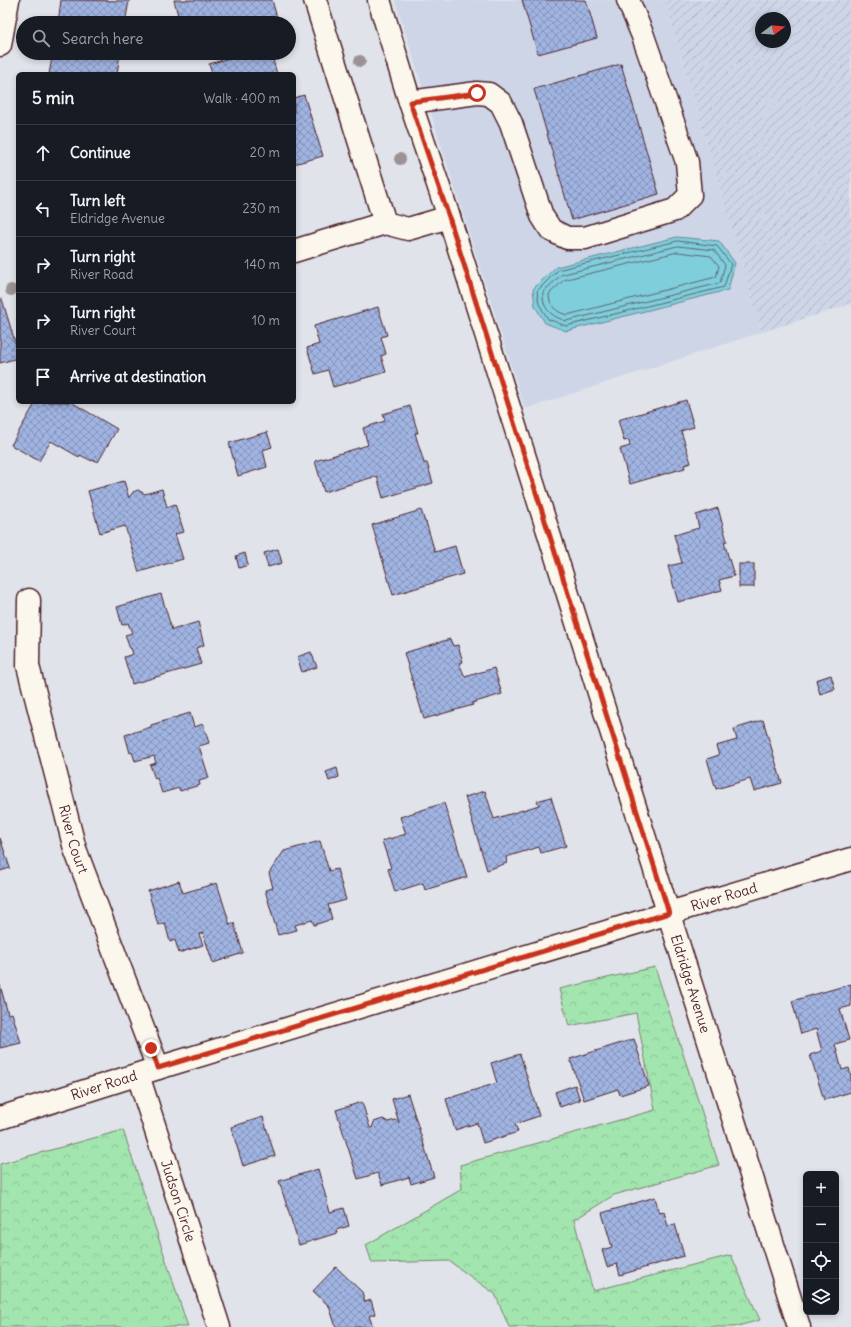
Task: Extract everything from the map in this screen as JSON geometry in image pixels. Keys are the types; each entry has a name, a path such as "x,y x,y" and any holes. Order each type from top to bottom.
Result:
{"street":[{"path":"0,45 8,0"},
{"path":"315,0 385,223"},
{"name":"Eldridge Avenue","path":"379,0 410,102 449,217 799,1327"},
{"path":"410,102 477,93 489,94 500,102 511,123 542,216 551,230 567,238 584,238 675,210 690,196 687,162 643,36 628,0"},
{"path":"296,249 385,223 408,229 449,217"},
{"name":"River Court","path":"29,600 28,666 75,849 148,1072"},
{"name":"River Road","path":"0,1118 669,913 851,859"},
{"name":"Judson Circle","path":"148,1072 219,1327"}],"shaded area":[{"path":"395,0 665,0 762,332 525,409"},
{"path":"665,0 851,0 851,304 762,332"}],"green space":[{"path":"655,967 719,1165 614,1195 574,1220 593,1291 731,1255 760,1320 734,1327 509,1327 495,1294 449,1261 372,1263 366,1245 462,1189 460,1165 655,1110 636,1013 569,1026 559,989"},
{"path":"123,1130 188,1327 0,1327 0,1164"}],"water":[{"path":"677,237 719,241 735,263 728,290 566,331 545,323 535,306 533,289 556,267"}],"building":[{"path":"61,0 129,1 126,16 59,16"},
{"path":"174,0 272,0 276,16 178,16"},
{"path":"522,0 586,0 597,38 538,54"},
{"path":"52,60 119,60 117,72 49,72"},
{"path":"223,60 273,60 276,72 211,72 209,64"},
{"path":"621,64 659,194 572,220 534,89"},
{"path":"304,95 323,156 296,163 296,97"},
{"path":"0,299 2,299 16,345 16,359 0,363"},
{"path":"378,307 387,335 381,337 386,354 381,356 386,372 333,387 328,370 315,374 307,348 319,344 314,326"},
{"path":"686,400 694,427 681,431 691,463 684,465 685,468 630,484 620,449 630,446 629,440 624,441 618,420"},
{"path":"35,404 74,404 117,429 98,462 92,461 80,455 79,457 51,441 39,461 11,445"},
{"path":"410,406 418,433 415,433 424,463 427,463 433,483 383,498 377,476 324,492 315,461 368,445 363,428 385,421 383,414"},
{"path":"267,432 272,447 263,450 267,467 238,476 229,443"},
{"path":"124,481 129,498 133,492 138,490 145,494 162,489 167,507 175,504 184,532 175,534 183,559 139,572 125,526 100,533 88,491"},
{"path":"718,508 727,541 724,542 734,576 719,580 722,590 678,602 668,566 682,563 674,535 699,528 696,515"},
{"path":"421,510 435,552 455,546 463,574 393,595 372,525"},
{"path":"278,549 282,563 268,567 264,553"},
{"path":"245,553 248,565 239,568 236,556"},
{"path":"739,564 754,564 754,587 739,587"},
{"path":"161,594 172,630 198,622 204,645 196,648 201,664 132,684 124,657 133,654 125,635 132,633 128,623 122,625 117,607"},
{"path":"450,639 453,646 458,645 463,662 459,663 465,677 494,668 502,694 472,703 473,705 424,719 404,653"},
{"path":"311,652 317,667 302,672 297,657"},
{"path":"831,675 835,689 820,694 816,680"},
{"path":"190,713 194,727 203,724 209,743 199,746 209,778 199,781 200,785 180,791 179,788 162,793 157,778 155,779 150,765 156,763 154,756 135,761 132,752 130,753 125,735"},
{"path":"763,720 782,783 754,791 750,779 716,789 707,759 719,755 716,746 737,740 734,729"},
{"path":"337,768 339,777 329,781 326,772"},
{"path":"485,791 494,819 539,805 537,801 551,797 566,846 541,853 539,847 506,857 507,863 487,870 465,797"},
{"path":"444,803 467,877 425,890 423,883 395,892 388,869 391,868 382,841 406,834 400,817"},
{"path":"0,838 10,868 0,871"},
{"path":"320,841 329,871 337,869 346,900 328,905 332,919 314,925 312,920 295,925 297,930 278,935 265,890 273,888 269,873 284,851"},
{"path":"179,881 183,893 217,883 230,925 234,923 243,953 213,963 203,933 199,934 203,945 179,953 175,940 170,942 165,923 158,925 148,891"},
{"path":"851,984 851,1006 840,1009 849,1040 835,1044 842,1070 849,1068 851,1076 851,1092 824,1100 810,1055 822,1051 816,1029 801,1034 792,1001"},
{"path":"0,985 8,1014 12,1013 21,1043 0,1048"},
{"path":"634,1039 649,1086 620,1095 618,1089 584,1100 570,1059"},
{"path":"520,1054 539,1116 515,1124 518,1132 483,1143 477,1123 455,1130 446,1099 497,1083 491,1063"},
{"path":"575,1085 580,1100 560,1107 555,1092"},
{"path":"408,1094 434,1177 411,1184 409,1177 382,1185 378,1173 358,1179 336,1110 362,1102 370,1128 372,1128 374,1122 383,1119 388,1122 395,1120 399,1123 392,1099"},
{"path":"263,1117 275,1156 243,1166 231,1127"},
{"path":"318,1169 330,1212 344,1208 349,1226 336,1230 337,1233 299,1245 279,1181"},
{"path":"655,1197 659,1213 664,1212 668,1226 675,1224 684,1256 620,1275 617,1264 607,1267 602,1250 612,1247 602,1213"},
{"path":"336,1267 362,1292 365,1302 371,1300 375,1314 369,1316 373,1327 336,1327 329,1306 313,1291"}],"route":[{"path":"151,1048 158,1068 669,913 449,217 410,102 477,93"}]}
